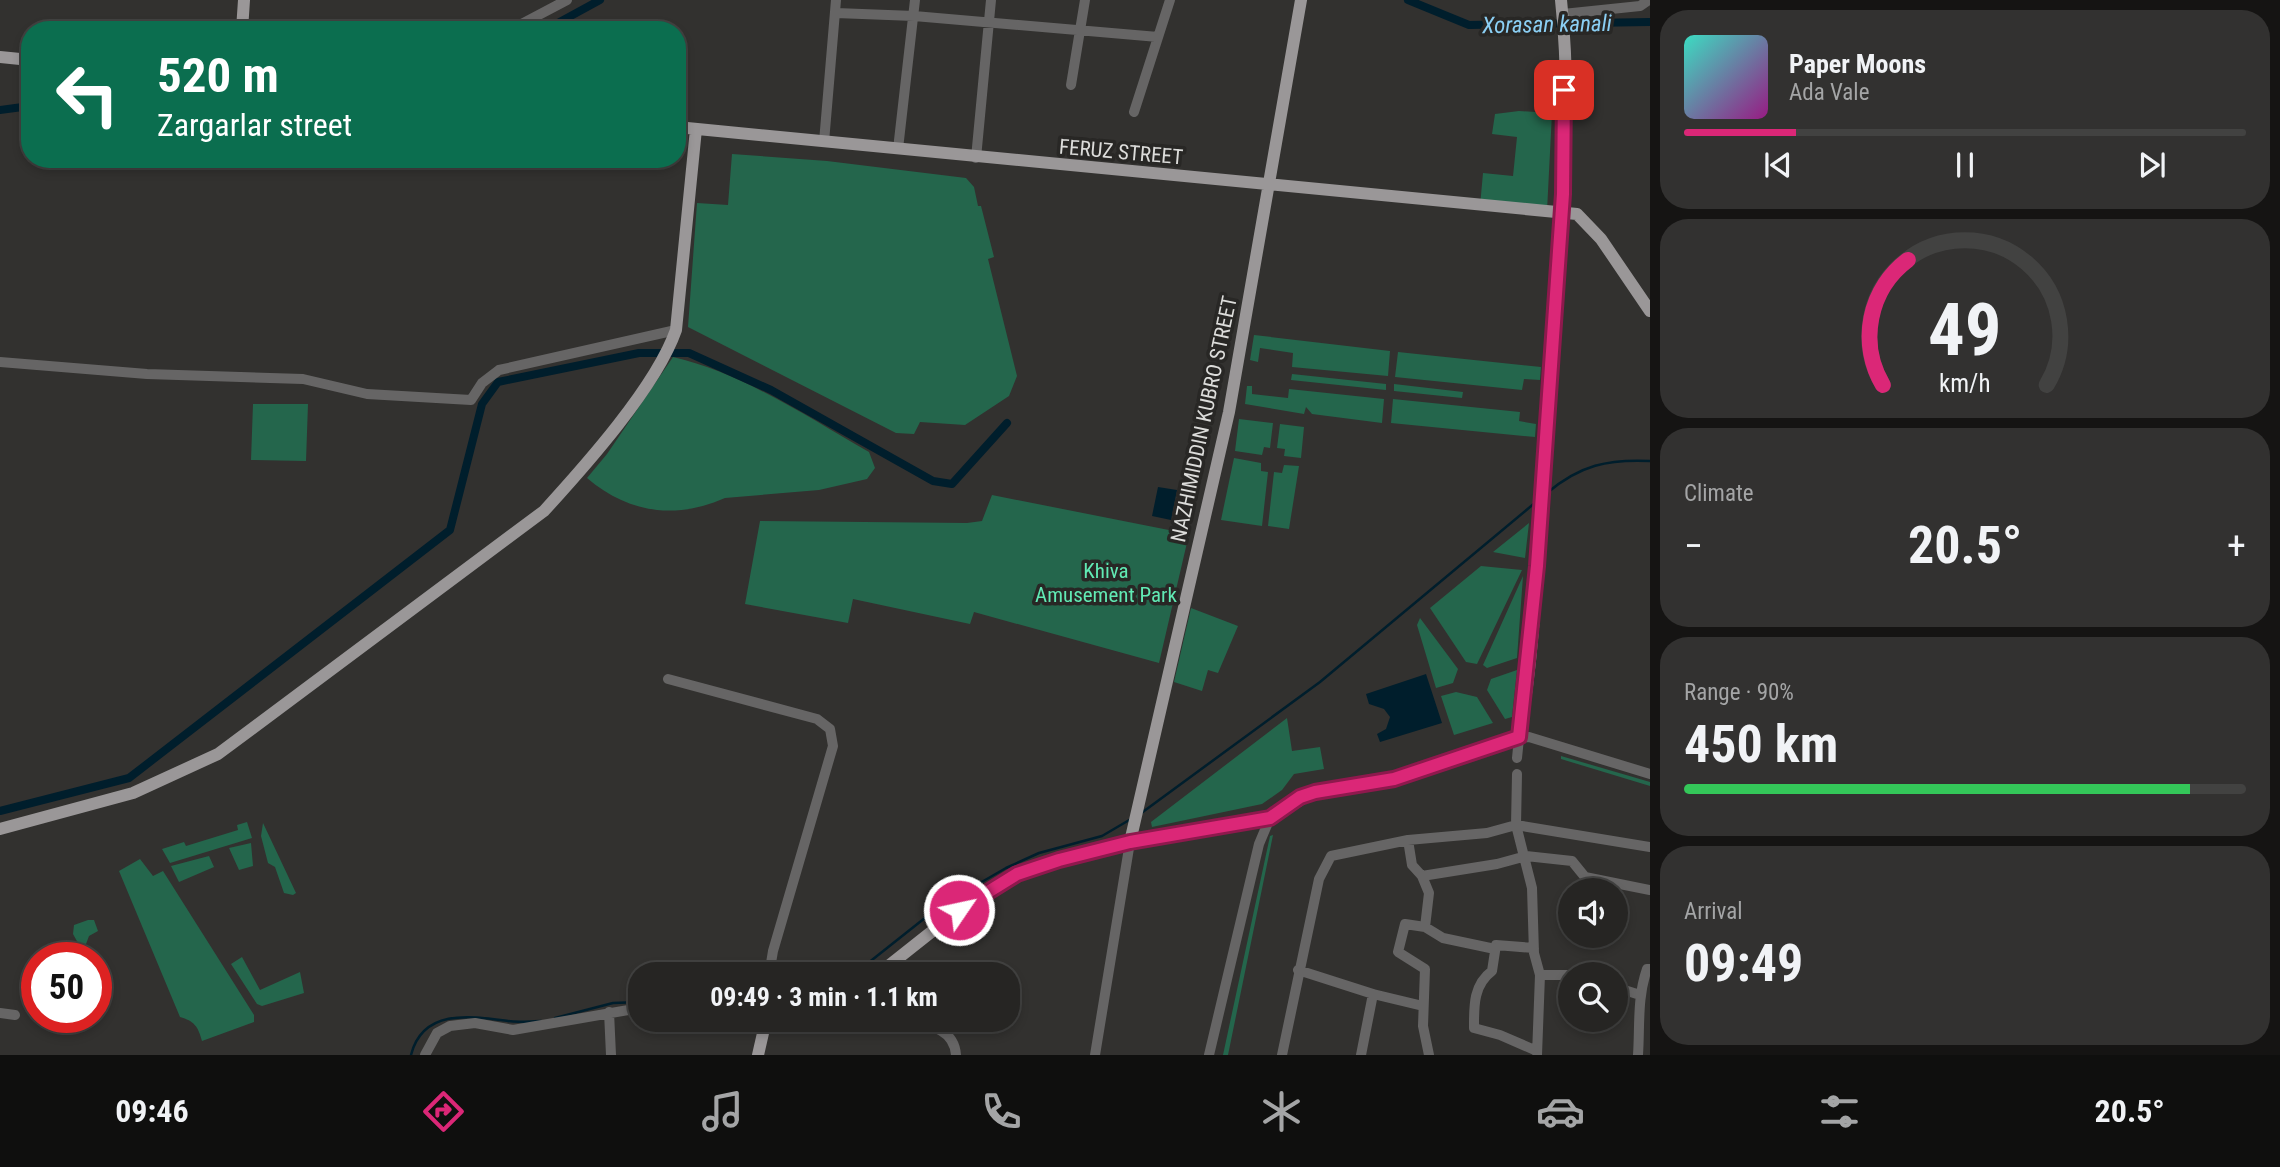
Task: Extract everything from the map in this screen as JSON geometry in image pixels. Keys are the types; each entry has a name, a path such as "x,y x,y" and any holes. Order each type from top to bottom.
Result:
{"main road":[{"path":"243,21 244,0"},
{"name":"NAZHIMIDDIN KUBRO STREET","path":"1130,842 1229,412 1301,0"},
{"path":"893,962 959,910 1017,874 1130,842 1270,818 1300,797 1315,792 1394,779 1519,737 1537,566 1561,213 1566,36 1561,0"},
{"path":"0,57 21,59"},
{"name":"FERUZ STREET","path":"686,128 1577,214 1586,220 1650,311"},
{"path":"0,829 133,793 218,754 544,511 580,471 657,369 672,343 676,330 696,129"},
{"path":"758,1055 763,1032"}],"street":[{"path":"527,21 567,0"},
{"path":"824,142 836,0"},
{"path":"898,149 915,0"},
{"path":"976,158 991,0"},
{"path":"1071,85 1085,0"},
{"path":"1134,112 1170,0"},
{"path":"1563,14 1640,6 1649,0"},
{"path":"836,13 914,16 1158,37"},
{"path":"0,362 147,374 303,379 367,394 471,400 482,383 499,370 676,330"},
{"path":"668,679 817,719 830,729 833,746 771,962"},
{"path":"1517,758 1519,737 1529,737 1650,774"},
{"path":"1517,774 1516,825 1532,888 1534,948 1540,975 1537,1053 1500,1035 1474,1028 1474,997 1485,976 1492,971 1496,944 1534,948"},
{"path":"1209,1055 1259,844 1270,818"},
{"path":"1282,1055 1319,879 1331,856 1408,839 1487,833 1516,825 1650,846"},
{"path":"1408,839 1412,865 1422,876 1429,893 1425,927"},
{"path":"1095,1055 1130,842"},
{"path":"1422,876 1496,864 1526,856 1572,861 1585,877 1650,890"},
{"path":"1429,1055 1423,1026 1425,969 1398,952 1405,924 1425,927 1443,938 1495,949"},
{"path":"1650,969 1647,969 1640,995 1638,1052 1650,1050"},
{"path":"1298,970 1373,994 1423,1006"},
{"path":"1540,975 1558,975"},
{"path":"1628,991 1640,995"},
{"path":"1361,1055 1373,994"},
{"path":"425,1055 437,1033 450,1026 475,1023 513,1030 628,1010"},
{"path":"609,1012 611,1055"},
{"path":"0,1013 15,1015"},
{"path":"944,1032 956,1055"}],"green space":[{"path":"1519,111 1552,113 1547,211 1480,206 1483,173 1513,176 1517,137 1492,134 1495,114"},
{"path":"732,154 827,161 966,178 974,187 978,206 981,206 994,257 988,259 1017,376 1009,396 965,425 920,422 914,434 896,433 688,327 697,203 728,205"},
{"path":"1254,335 1390,351 1388,376 1292,367 1293,353 1260,348 1258,362 1250,360"},
{"path":"1398,352 1541,367 1540,380 1524,379 1522,390 1395,377"},
{"path":"673,357 699,364 774,397 869,452 875,468 867,479 819,490 725,498 688,509 653,509 635,506 619,499 587,478 607,454"},
{"path":"1292,374 1386,384 1386,390 1291,380"},
{"path":"1394,384 1463,392 1462,398 1394,391"},
{"path":"1247,386 1252,386 1252,394 1288,398 1289,389 1384,399 1382,423 1312,414 1306,407 1304,414 1245,404"},
{"path":"1393,399 1520,412 1519,421 1536,424 1535,437 1391,423"},
{"path":"253,404 308,404 306,461 251,460"},
{"path":"1239,419 1273,423 1270,448 1264,447 1262,455 1235,451"},
{"path":"1280,424 1304,427 1301,458 1284,456 1285,449 1277,448"},
{"path":"1234,458 1261,463 1261,471 1268,472 1262,526 1221,520"},
{"path":"1284,465 1299,466 1289,529 1268,526 1274,472 1282,473"},
{"name":"Khiva Amusement Park","path":"992,495 1189,534 1159,663 974,612 970,624 853,599 848,623 745,604 760,521 967,523 982,521"},
{"path":"1529,523 1525,558 1493,552"},
{"path":"1481,566 1522,570 1477,664 1466,662 1430,608"},
{"path":"1523,576 1517,658 1487,668 1483,665"},
{"path":"1191,608 1238,626 1218,673 1208,670 1202,691 1174,682"},
{"path":"1420,618 1458,669 1453,683 1436,688 1417,625"},
{"path":"1517,670 1512,717 1505,719 1487,690 1491,679"},
{"path":"1456,692 1477,697 1493,723 1454,735 1441,696"},
{"path":"1287,718 1292,751 1320,747 1324,769 1294,774 1282,790 1262,804 1152,827 1151,822"},
{"path":"1561,756 1650,782 1650,786 1561,759"},
{"path":"247,822 252,838 170,863 162,849 184,842 186,846 238,830 237,825"},
{"path":"263,823 296,893 293,895 284,893 275,867 268,863 261,836"},
{"path":"1273,835 1228,1055 1223,1055 1270,836"},
{"path":"251,843 253,866 239,870 229,848"},
{"path":"209,856 214,867 179,882 171,866"},
{"path":"140,859 153,876 163,871 254,1015 254,1022 202,1041 195,1025 180,1017 119,871"},
{"path":"94,920 98,931 89,936 87,942 77,942 73,934 74,925"},
{"path":"242,957 260,990 300,972 304,993 262,1006 257,1004 231,964"}],"water":[{"path":"1158,487 1177,490 1171,520 1152,516"},
{"path":"1426,674 1442,723 1380,742 1377,734 1386,729 1390,717 1384,709 1369,704 1366,694"}],"waterway":[{"name":"Xorasan kanali","path":"562,21 600,0"},
{"name":"Xorasan kanali","path":"1408,0 1469,25 1650,22"},
{"name":"Xorasan kanali","path":"0,110 21,107"},
{"path":"0,811 129,778 450,530 482,404 498,382 639,353 689,353 771,390 933,481 952,484 1007,423"},
{"path":"1547,493 1571,476 1595,466 1621,461 1650,461"},
{"path":"1140,814 1320,682 1536,502"},
{"path":"869,962 940,906 1006,868 1039,853 1102,836 1131,819"},
{"path":"555,1018 613,1003 628,1002"},
{"path":"411,1055 417,1040 426,1029 450,1018 541,1021"}],"route":[{"path":"959,910 1017,874 1059,860 1130,842 1270,818 1300,797 1315,792 1394,779 1502,745 1519,737 1537,566 1563,194 1564,90"}]}
